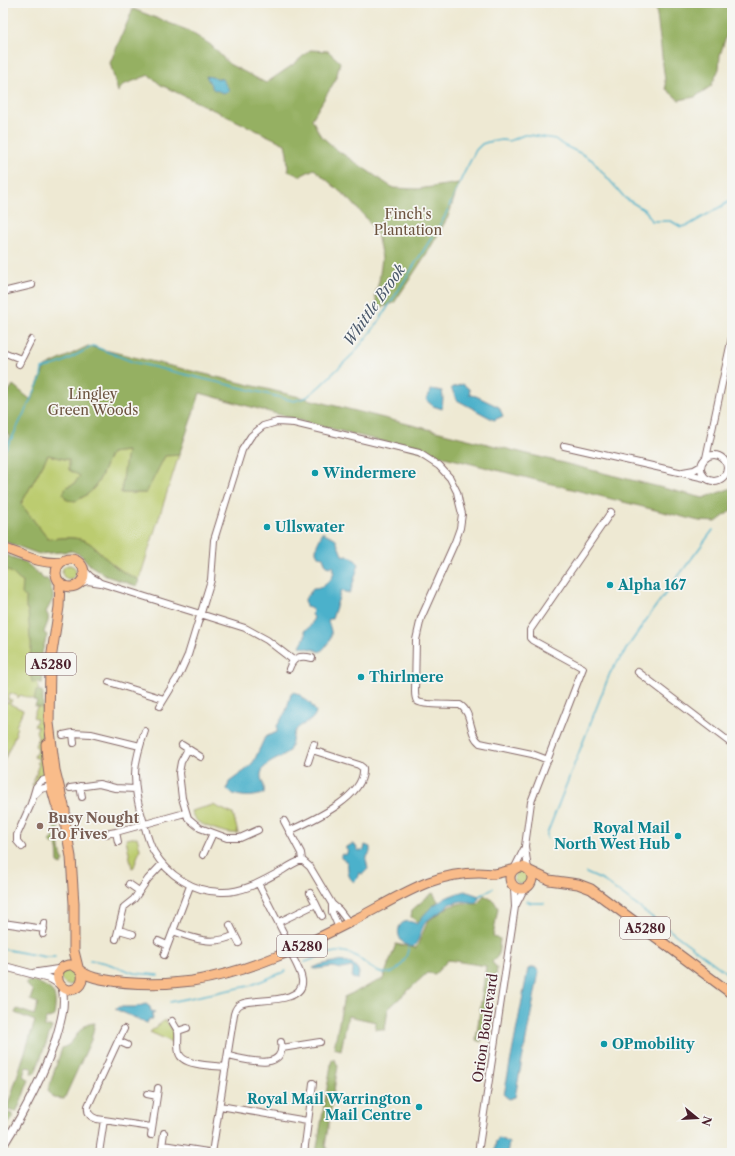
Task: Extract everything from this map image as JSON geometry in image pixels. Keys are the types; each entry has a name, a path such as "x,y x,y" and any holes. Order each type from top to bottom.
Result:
{"main road":[{"path":"3,548 32,558 53,563 65,560 74,560 78,562 83,569"},
{"path":"32,558 58,578 63,585 75,585"},
{"name":"A5280","path":"61,562 57,568 59,607 50,666 49,723 54,781 60,790 65,810 66,830 73,881 73,936 75,958 83,976 78,986"},
{"name":"A5280","path":"59,607 64,596 82,577 83,569"},
{"name":"A5280","path":"61,968 71,965 100,979 132,983 154,985 192,981 227,973 290,952 412,890 439,879 459,874 494,874 513,870 521,866 549,880 578,884 592,889 732,994"},
{"path":"512,885 509,876 513,870"},
{"path":"527,887 532,878 529,870"},
{"name":"A5280","path":"494,874 518,889 549,880"},
{"name":"A5280","path":"73,936 68,958 57,976 61,986 68,990 100,979"}],"street":[{"path":"3,292 32,285"},
{"path":"706,458 732,337"},
{"path":"3,352 20,361 31,340"},
{"path":"160,706 184,664 201,614 211,580 213,548 218,527 242,450 255,432 263,426 277,422 294,423 419,453 439,466 450,478 457,492 462,514 458,535 421,618 418,629 416,640 416,696 418,701 421,702 457,704 463,706 466,710 475,737 480,743 532,754 548,760"},
{"path":"710,439 713,448 726,465 726,473"},
{"path":"564,446 709,480 717,481 732,469"},
{"path":"705,478 702,475 702,462 706,458 714,455 718,456"},
{"path":"724,461 732,461"},
{"path":"680,473 694,470 701,466"},
{"path":"513,870 525,846 532,802 583,668 532,640 530,638 530,630 611,512"},
{"path":"83,569 90,577 101,583"},
{"path":"75,585 88,581 101,583 245,628 267,640 293,660"},
{"path":"289,669 293,660 302,657 312,658"},
{"path":"638,672 732,744"},
{"path":"109,682 164,699"},
{"path":"145,731 136,764 135,789 144,825 153,850 162,864 172,874 190,886 212,892 228,892 247,888 302,860"},
{"path":"73,734 74,743"},
{"path":"63,735 91,734 140,746"},
{"path":"201,757 185,747 179,769 180,786 188,818 200,828 227,838 234,839 244,837 258,830"},
{"path":"289,831 324,814 342,802 349,796 358,784 363,772 363,768 359,765 313,747 308,762"},
{"path":"22,847 17,841 16,836 34,796 41,789 54,781"},
{"path":"70,788 100,784 115,788 135,789"},
{"path":"80,786 82,798"},
{"path":"105,834 144,825 186,812"},
{"path":"284,822 301,852 302,860 310,867 332,904 340,910 349,923"},
{"path":"116,832 118,842"},
{"path":"204,855 212,833"},
{"path":"525,846 529,870"},
{"path":"116,939 120,930 124,907 162,864"},
{"path":"258,883 285,936"},
{"path":"129,884 139,891"},
{"name":"Orion Boulevard","path":"478,1153 515,907 512,885"},
{"path":"164,955 190,886"},
{"name":"Orion Boulevard","path":"515,907 527,887"},
{"path":"310,893 322,916"},
{"path":"279,922 316,904"},
{"path":"332,904 332,912 339,928"},
{"path":"3,923 44,929"},
{"path":"230,925 239,943"},
{"path":"120,930 133,934"},
{"path":"173,931 210,941 222,940 235,935"},
{"path":"158,941 167,945"},
{"path":"162,1146 213,1153 233,1017 239,1006 247,1002 265,1001 292,995 301,988 301,977 290,952"},
{"path":"3,966 51,979 61,986 64,994 63,1010"},
{"path":"29,973 45,972 61,968"},
{"path":"3,1146 24,1113 40,1081 51,1054 63,1010 67,1001 78,986"},
{"path":"172,1021 178,1030 179,1052 183,1059 191,1063 226,1068"},
{"path":"178,1030 187,1028"},
{"path":"124,1029 88,1106 88,1112 92,1117 104,1120 151,1127"},
{"path":"118,1041 127,1045"},
{"path":"228,1056 268,1062 277,1057 281,1045 320,1042"},
{"path":"304,1153 313,1083"},
{"path":"151,1135 158,1088"},
{"path":"147,1094 157,1096"},
{"path":"220,1106 307,1121"},
{"path":"99,1153 104,1120"},
{"path":"161,1153 164,1133"}],"green space":[{"path":"654,3 732,3 732,18 720,55 719,69 711,86 695,97 679,100 666,89 656,7"},
{"name":"Finch's Plantation","path":"133,9 187,30 211,45 229,64 266,83 294,64 310,50 328,51 340,62 336,79 312,119 320,135 337,150 393,188 418,189 459,183 448,217 429,250 394,303 379,308 375,296 379,281 382,258 377,234 366,218 351,201 314,169 300,176 288,171 285,144 161,85 149,75 123,85 118,92 110,63"},
{"name":"Lingley Green Woods","path":"88,346 300,397 703,498 732,488 732,510 716,522 699,521 321,426 200,393 179,455 165,456 146,493 121,493 127,451 111,453 100,478 91,491 76,501 67,500 63,494 66,487 74,484 80,476 69,470 69,460 48,455 21,504 48,539 76,538 87,542 117,568 139,580 137,586 106,576 90,565 81,555 72,551 39,554 3,541 3,448 10,436 3,430 3,400 13,385 31,400 45,367"},
{"path":"128,451 121,493 146,493 165,455 179,455 139,580 120,570 87,542 76,538 48,539 21,504 48,455 69,460 80,476 74,484 66,487 76,501 89,493 95,486 111,453"},
{"path":"3,554 25,562 43,579 47,579 53,594 53,599 46,612 48,615 48,620 44,633 47,635 40,660 40,663 43,665 43,672 40,676 43,676 42,684 37,680 35,683 32,682 30,671 31,644 26,598 22,594 23,582 3,568"},
{"path":"3,560 31,570 39,701 20,695 18,698 18,696 10,693 8,699 12,700 10,704 23,710 16,726 16,733 3,763 3,701 8,703 9,701 3,698"},
{"path":"66,565 72,565 76,569 76,575 72,579 66,579 62,575 62,569"},
{"path":"36,691 42,691 43,708 35,706 37,702 34,701"},
{"path":"37,707 43,708 42,739 44,772 34,786 32,785 39,764 37,763 39,759 34,757 38,748 35,746 38,737 36,731 38,727 34,726 37,719 33,717"},
{"path":"213,805 233,814 238,833 224,832 202,824 196,820 191,811"},
{"path":"54,819 59,829 58,839 60,842 60,852 64,861 61,865 58,863 57,845 49,842 56,835"},
{"path":"137,837 140,849 134,867 132,868 126,839"},
{"path":"518,870 524,870 528,874 528,880 524,884 518,884 514,880 514,874"},
{"path":"433,893 438,901 418,922 411,917 412,910"},
{"path":"484,895 494,901 498,908 493,937 500,939 498,956 492,962 497,968 489,1028 485,1029 481,1042 476,1040 486,966 448,960 435,974 427,973 388,1009 385,1030 375,1029 376,1022 348,1016 341,1050 334,1048 344,997 383,979 396,944 416,948 428,921 450,906 463,903 478,904"},
{"path":"69,969 76,974 77,977 72,984 69,985 62,980 61,977 66,970"},
{"path":"33,981 51,990 55,997 54,1016 46,1019 44,1027 52,1027 35,1073 31,1073 32,1068 26,1067 23,1076 29,1080 16,1112 12,1110 6,1111 35,1021 15,1013 17,1009 34,1015 38,1003 30,1000 33,991 27,985 27,982"},
{"path":"165,1020 172,1029 174,1043 150,1032"},
{"path":"95,1023 91,1040 64,1099 53,1098 48,1090 62,1048 71,1042 80,1030 89,1024"},
{"path":"332,1059 335,1060 338,1066 325,1146 330,1153 316,1153"},
{"path":"3,1113 13,1114 13,1118 3,1131"}],"water":[{"path":"206,76 222,79 230,91 223,93 213,89"},
{"path":"463,384 469,389 470,395 476,396 499,407 503,416 494,420 457,400 451,388"},
{"path":"432,389 442,391 442,409 433,406 426,400"},
{"path":"322,532 335,538 342,555 352,557 359,564 350,593 341,591 332,619 329,619 328,621 331,631 330,640 320,652 300,646 305,636 304,630 310,627 314,617 312,615 313,610 306,606 305,599 313,589 317,589 328,582 334,570 333,566 326,566 323,557 318,556 316,552"},
{"path":"294,692 301,695 302,698 310,703 316,712 315,716 296,730 289,751 267,765 262,771 261,777 264,793 256,796 239,796 230,792 227,789 229,782 247,769 254,761 265,737 277,732 277,726 286,711 291,694"},
{"path":"352,844 361,851 364,850 365,845 370,847 370,852 366,859 368,869 363,874 359,873 354,882 351,880 349,875 347,862 341,858 341,855 346,855 348,850 345,848"},
{"path":"465,891 479,896 477,903 462,901 449,904 426,922 418,941 413,947 406,945 402,941 398,930 400,925 409,921 417,924 432,907 450,896"},
{"path":"338,961 354,965 359,973 358,979 352,978 352,967 342,969 332,967 313,968"},
{"path":"535,967 539,972 515,1097 509,1099 504,1095 528,969"},
{"path":"146,1004 150,1007 151,1011 155,1012 152,1014 153,1019 149,1019 147,1023 115,1009 117,1007 135,1007"},
{"path":"500,1138 509,1143 507,1153 494,1153 496,1141"}],"waterway":[{"name":"Whittle Brook","path":"3,453 13,436 41,378 42,369 61,363 93,346 133,362 294,401 307,397 354,353 377,324 444,218 463,175 476,150 482,144 502,140 509,141 524,135 555,139 563,145 592,160 625,198 646,211 652,221 671,221 681,227 689,225 732,200"},
{"path":"547,838 547,834 610,673 653,610 713,530"},
{"path":"586,873 604,881 732,977"},
{"path":"479,896 493,888"},
{"path":"527,901 531,903 544,903"},
{"path":"305,962 329,953 344,952 355,956 378,971 391,973 400,967 407,955 409,947"},
{"path":"3,949 46,957 55,957"},
{"path":"90,960 106,963 134,973 158,975"},
{"path":"170,1002 249,986 286,971"}],"place":[{"name":"Windermere","path":"315,473"},
{"name":"Ullswater","path":"267,527"},
{"name":"Alpha 167","path":"610,585"},
{"name":"Thirlmere","path":"361,677"},
{"name":"Busy Nought To Fives","path":"40,826"},
{"name":"Royal Mail North West Hub","path":"678,836"},
{"name":"OPmobility","path":"604,1044"},
{"name":"Royal Mail Warrington Mail Centre","path":"419,1107"}]}
